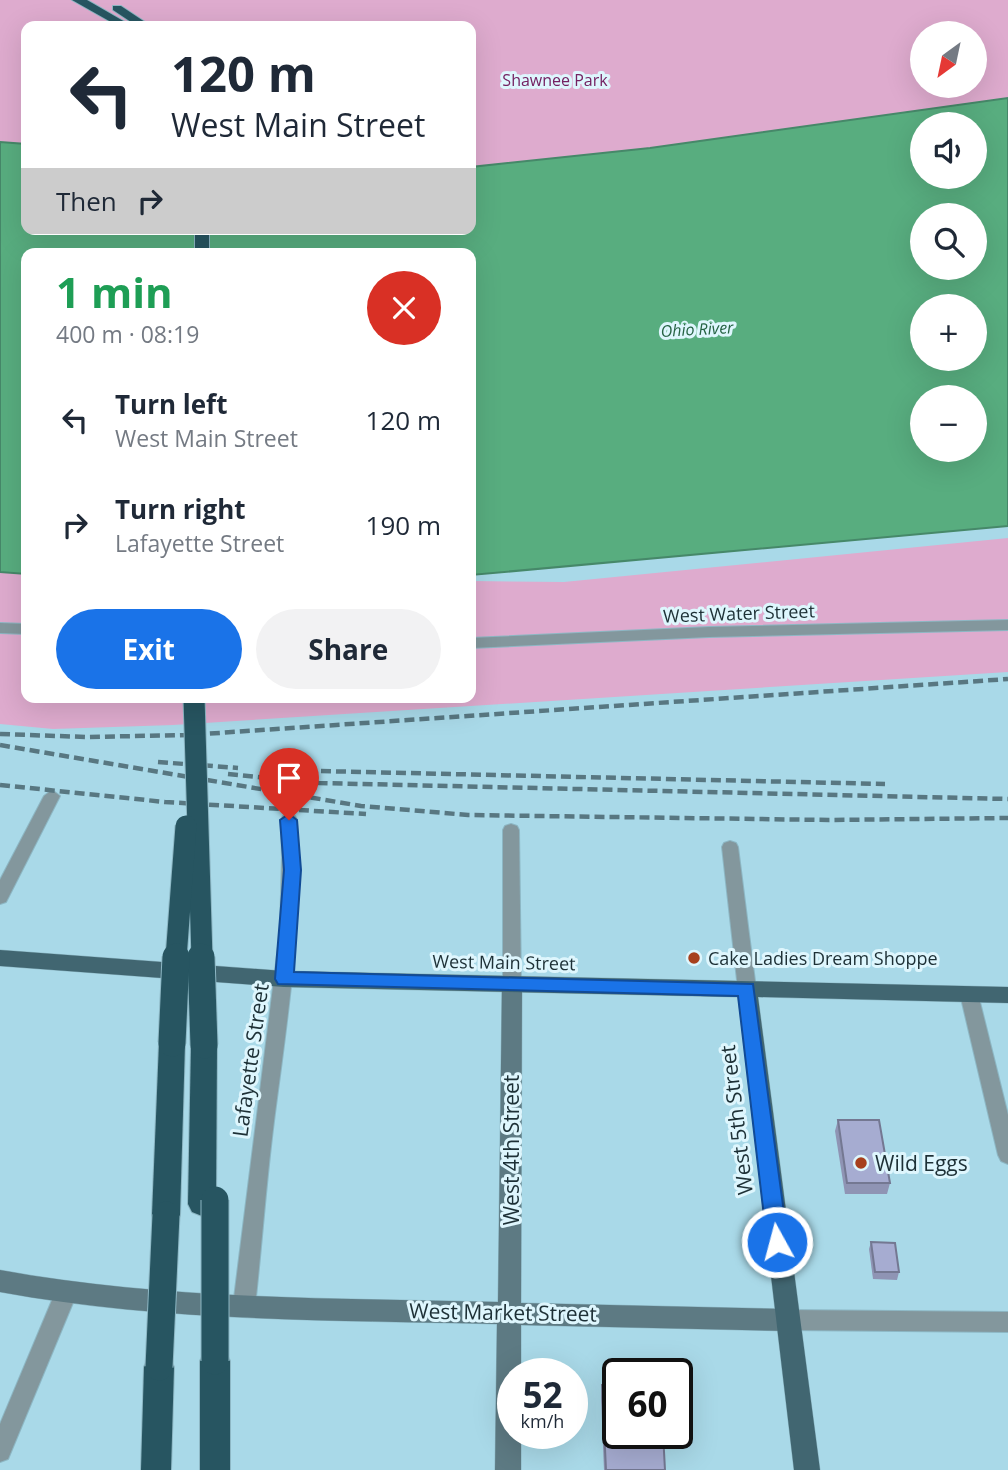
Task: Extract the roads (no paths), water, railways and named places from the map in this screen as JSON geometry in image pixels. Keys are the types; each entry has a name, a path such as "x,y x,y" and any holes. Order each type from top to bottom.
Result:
{"highway":[{"path":"78,0 117,21"},
{"path":"103,0 139,21"},
{"path":"109,0 140,21"},
{"path":"195,703 195,747 207,886 210,1044 208,1362 201,1470"},
{"path":"195,703 210,1044"},
{"path":"156,1470 179,901 194,748 195,703"},
{"path":"208,1362 215,1470"}],"main road":[{"name":"West Main Street","path":"0,958 284,979 1008,995"},
{"name":"West 5th Street","path":"747,989 807,1470"}],"street":[{"name":"West Water Street","path":"476,643 709,632 1008,625"},
{"path":"0,628 21,629"},
{"path":"0,897 52,796"},
{"name":"Lafayette Street","path":"244,1306 264,1120 284,979 292,870 289,820"},
{"name":"West 4th Street","path":"508,1470 511,830"},
{"name":"West 5th Street","path":"730,847 747,989"},
{"path":"969,994 1008,1155"},
{"name":"West Market Street","path":"0,1281 65,1293 244,1306 491,1314 510,1312 787,1320 1008,1322"},
{"path":"0,1451 65,1293"}],"water":[{"name":"Ohio River","path":"1008,98 1008,526 476,575 476,248 21,248 21,574 0,572 0,142 21,144 21,235 476,235 476,166 650,148"}],"railway":[{"path":"0,734 86,737 189,735 1008,679"},
{"path":"0,745 361,806 468,815 829,820 1008,818"},
{"path":"158,762 238,768"},
{"path":"276,770 885,784"},
{"path":"228,774 319,783 1008,799"},
{"path":"0,785 165,802 366,814"}],"place":[{"name":"Cake Ladies Dream Shoppe","path":"694,958"},
{"name":"Wild Eggs","path":"861,1163"}],"park label":[{"name":"Shawnee Park","path":"555,80"}]}
